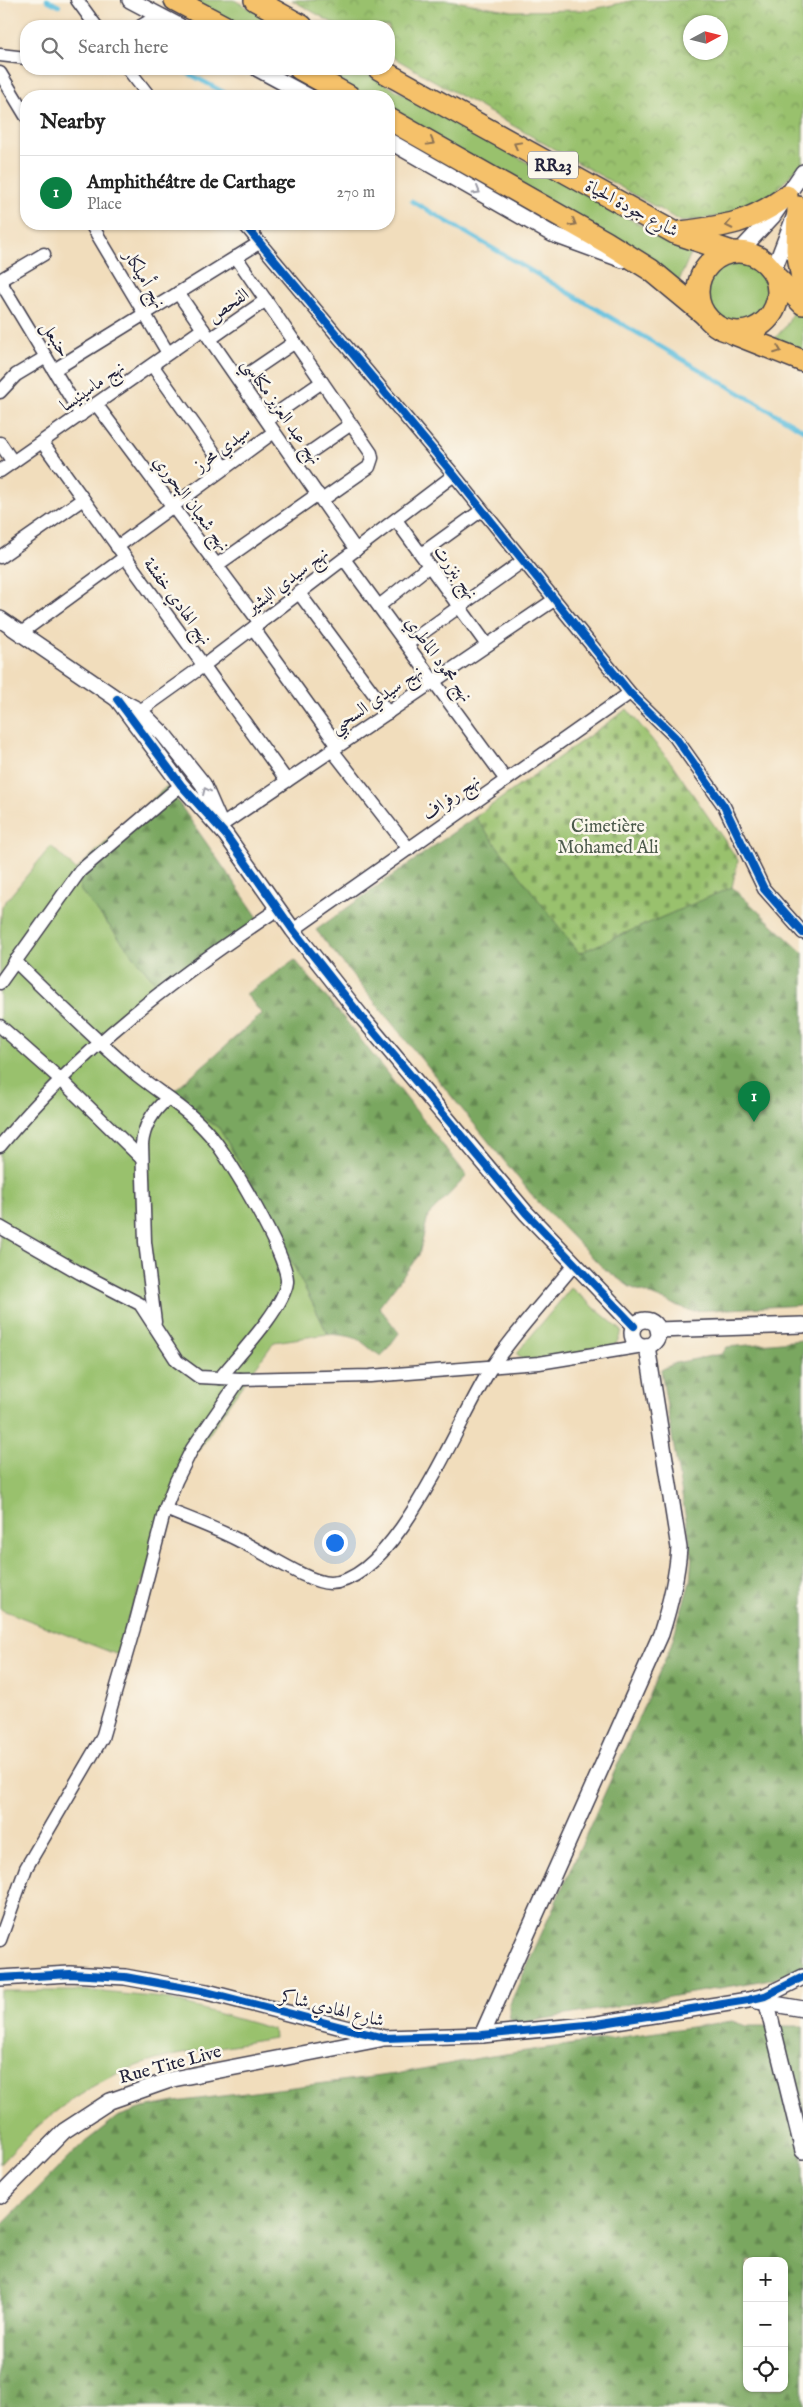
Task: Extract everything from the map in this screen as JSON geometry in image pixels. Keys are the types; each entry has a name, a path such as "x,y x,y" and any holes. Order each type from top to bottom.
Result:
{"highway":[{"path":"175,0 213,20"},
{"path":"255,0 291,20"},
{"path":"311,75 338,90"},
{"name":"شارع جودة الحياة","path":"390,75 675,233 736,252 753,254 765,262 803,304"},
{"name":"RR23","path":"395,121 606,242 651,270 712,321 790,354 803,362"},
{"path":"675,233 735,224 796,201 797,250 803,284"},
{"path":"736,252 716,258 704,270 698,292 712,321 732,332 744,332 755,328 765,321 773,312 777,300 778,288 774,274"}],"street":[{"path":"76,0 91,20"},
{"path":"130,0 168,20"},
{"path":"152,20 160,16"},
{"path":"0,55 20,57"},
{"path":"0,73 20,106"},
{"path":"133,75 144,90"},
{"path":"269,75 297,90"},
{"path":"395,144 552,234 651,270"},
{"path":"774,274 803,172"},
{"path":"736,252 773,216 796,201"},
{"name":"نهج أميلكار","path":"95,230 168,353"},
{"path":"249,230 482,510 630,693 675,737 724,806 764,889 803,933"},
{"path":"54,370 259,243"},
{"path":"0,280 44,254"},
{"path":"216,565 369,467 372,458 371,453 236,257"},
{"name":"حنبعل","path":"0,280 81,415"},
{"name":"نهج عبد العزيز مكناسي","path":"178,293 356,550"},
{"name":"الفحص","path":"207,334 266,300"},
{"name":"نهج ماسينيسا","path":"0,472 168,353 207,334"},
{"path":"239,380 294,342"},
{"path":"0,392 16,375 46,357"},
{"path":"152,365 225,468"},
{"path":"0,376 16,375"},
{"path":"267,420 322,382"},
{"name":"نهج شعبان البحوري","path":"96,404 216,565 335,748 409,849"},
{"path":"296,462 351,424"},
{"name":"سيدي محرز","path":"20,633 121,552 173,506 274,432"},
{"name":"نهج الهادي خفشة","path":"42,442 287,781"},
{"path":"0,443 13,462"},
{"name":"نهج سيدي البشير","path":"140,711 203,666 454,476"},
{"path":"0,557 83,500"},
{"path":"421,554 482,510"},
{"name":"نهج بنزرت","path":"396,520 487,645"},
{"name":"نهج محمود الماطري","path":"344,559 506,780"},
{"path":"407,644 522,561"},
{"path":"379,606 429,566"},
{"path":"299,593 388,713"},
{"name":"نهج سيدي السحبي","path":"222,829 287,781 554,600"},
{"path":"0,619 117,699 140,711 164,735 203,784 222,829"},
{"name":"نهج رفراف","path":"293,930 630,693"},
{"path":"117,699 181,785 222,829 293,930 360,1015 526,1213 634,1326"},
{"path":"0,983 80,871 181,785"},
{"path":"0,1146 60,1079 99,1042 194,966 278,909"},
{"path":"15,961 99,1042 168,1099 186,1110 216,1143 273,1241 287,1282 280,1301 270,1317 220,1378"},
{"path":"0,1026 60,1079 141,1158"},
{"path":"155,1325 145,1242 141,1158 143,1132 158,1108 168,1099"},
{"path":"0,1227 80,1273 140,1304 177,1361 199,1376 240,1379 370,1376 493,1365 539,1363 645,1346 656,1340 657,1330"},
{"path":"165,1509 236,1539 314,1578 330,1583 360,1572 375,1560 405,1524 426,1492 493,1365 574,1265"},
{"path":"645,1346 634,1340 632,1336 634,1326 641,1321 648,1321 657,1330 803,1325"},
{"path":"482,2035 661,1634 672,1599 679,1548 645,1346"},
{"path":"0,1940 26,1868 102,1738 134,1630 165,1509 192,1449 240,1379"},
{"name":"شارع الهادي شاكر","path":"0,1978 70,1974 133,1978 232,1998 384,2038 482,2035 597,2024 765,1998"},
{"path":"765,1998 803,1977"},
{"path":"765,1998 803,2008"},
{"path":"765,1998 803,2150"},
{"name":"Rue Tite Live","path":"0,2196 64,2131 110,2101 181,2077 384,2038"}],"green space":[{"path":"187,0 234,0 270,20 223,20"},
{"path":"292,0 448,0 513,11 589,10 635,0 803,0 803,162 772,195 736,214 682,222 395,58 395,20 327,20"},
{"path":"321,75 369,75 691,253 678,283 395,117 395,90 348,90"},
{"path":"731,262 743,262 759,271 766,281 768,293 766,305 759,315 743,324 731,324 720,319 711,310 706,299 706,287 711,276 720,267"},
{"path":"794,309 803,318 803,351 775,338 786,326"},
{"name":"Cimetière Mohamed Ali","path":"627,709 672,764 738,860 732,887 579,953 475,817"},
{"path":"167,786 259,919 158,986 81,891 76,870"},
{"path":"475,817 579,953 732,887 803,953 803,1305 691,1311 630,1287 602,1267 536,1200 316,930"},
{"path":"51,846 76,870 81,891 158,986 103,1038 169,1095 219,1128 253,1185 328,1334 274,1342 231,1401 191,1462 128,1618 118,1655 0,1609 0,929 2,906"},
{"path":"295,960 347,1022 467,1176 428,1216 419,1255 379,1307 399,1333 382,1356 354,1338 328,1334 253,1185 219,1128 169,1095 262,1014 246,994"},
{"path":"571,1288 622,1331 616,1344 604,1350 523,1362 517,1353"},
{"path":"803,1340 803,1965 796,1971 771,1979 516,2024 510,2019 509,2006 670,1648 690,1582 692,1555 661,1370 675,1363 722,1354 727,1347"},
{"path":"0,1991 91,1991 163,1998 273,2029 274,2038 172,2056 139,2065 119,2073 81,2094 46,2119 0,2164"},
{"path":"732,2021 746,2026 803,2026 803,2407 0,2407 0,2227 80,2146 117,2117 143,2108 175,2102 396,2074 485,2057"}],"waterway":[{"path":"47,0 59,6"},
{"path":"191,75 220,90"},
{"path":"412,201 803,430"}],"cycle path":[{"path":"249,230 454,475 630,693 675,737 724,806 764,889 803,933"},
{"path":"117,699 181,785 226,835 293,930 360,1015 526,1213 634,1326"},
{"path":"0,1978 70,1974 125,1977 207,1992 384,2038 482,2035 597,2024 748,2000 765,1996 803,1977"}],"place":[{"name":"Amphithéâtre de Carthage","path":"754,1122"}]}
